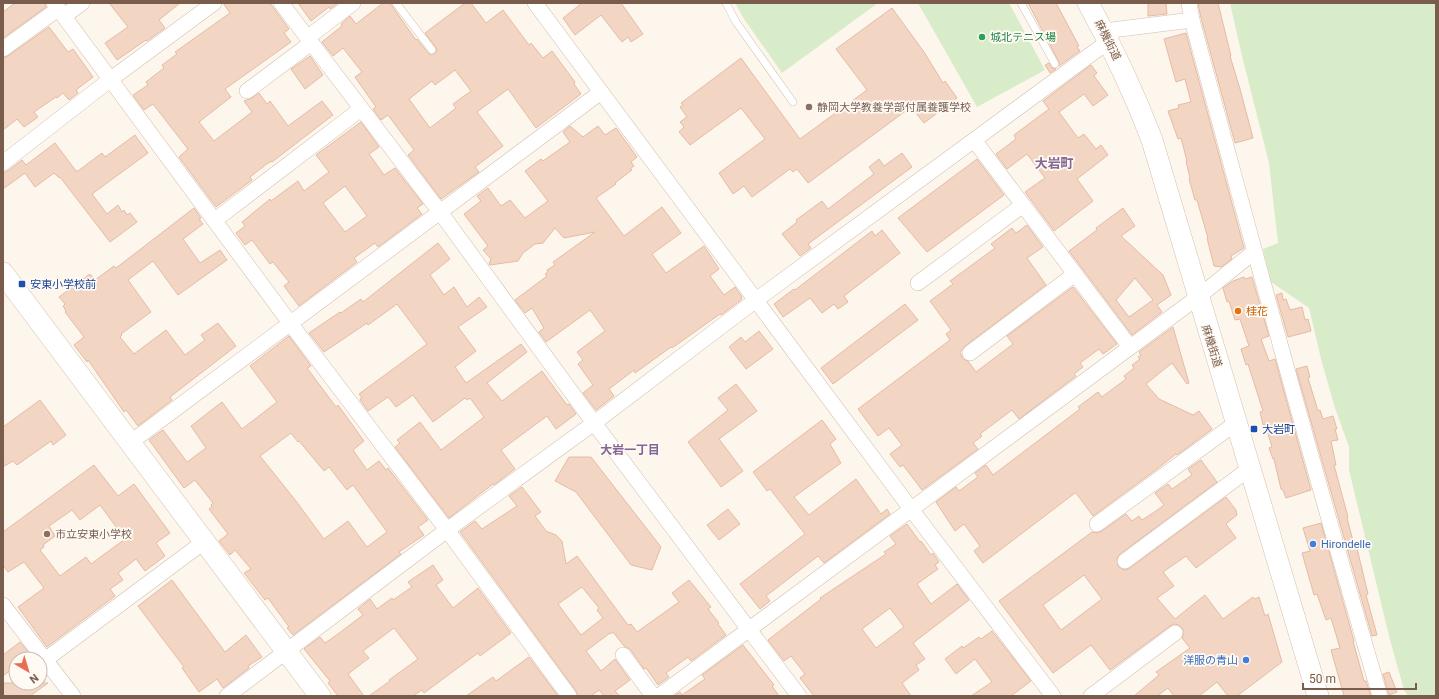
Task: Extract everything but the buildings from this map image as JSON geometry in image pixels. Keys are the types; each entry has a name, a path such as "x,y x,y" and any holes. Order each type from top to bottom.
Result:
{"street":[{"path":"3,49 59,9 82,3"},
{"path":"3,163 111,79 214,3"},
{"path":"281,3 440,212 594,422 799,696"},
{"path":"247,91 353,3"},
{"path":"535,3 911,509 1053,696"},
{"name":"麻機街道","path":"1088,3 1106,36 1134,95 1152,140 1318,696"},
{"path":"1189,3 1192,20 1254,252 1337,551 1380,696"},
{"path":"59,9 290,323 447,530 569,696"},
{"path":"227,696 756,300 974,140 1106,36 1192,20"},
{"path":"131,442 601,92"},
{"path":"215,220 361,109"},
{"path":"974,140 1130,347"},
{"path":"918,282 1023,205"},
{"path":"659,696 1198,297 1254,252"},
{"path":"3,273 320,696"},
{"path":"970,353 1075,274"},
{"path":"1097,524 1236,424"},
{"path":"1125,561 1249,469"},
{"path":"48,658 205,541"},
{"path":"3,605 38,651"},
{"path":"1091,696 1175,633"},
{"path":"623,654 654,696"},
{"path":"48,664 73,696"}],"lane":[{"path":"396,3 432,50"},
{"path":"726,3 736,22 793,102"},
{"path":"1021,3 1055,64"}],"green space":[{"path":"735,3 878,3 782,73 744,19"},
{"name":"城北テニス場","path":"918,3 1009,3 1045,70 977,107"},
{"path":"1230,3 1436,3 1436,696 1408,696 1404,690 1390,640 1349,470 1349,447 1335,408 1321,359 1309,308 1271,282 1263,249 1278,243 1269,163"}],"place":[{"name":"城北テニス場","path":"982,37"},
{"name":"静岡大学教養学部付属養護学校","path":"809,107"},
{"name":"安東小学校前","path":"22,284"},
{"name":"桂花","path":"1238,311"},
{"name":"大岩町","path":"1254,429"},
{"name":"市立安東小学校","path":"47,534"},
{"name":"Hirondelle","path":"1313,544"},
{"name":"洋服の青山","path":"1246,660"}],"district":[{"name":"大岩町","path":"1054,163"},
{"name":"大岩一丁目","path":"630,450"}]}
